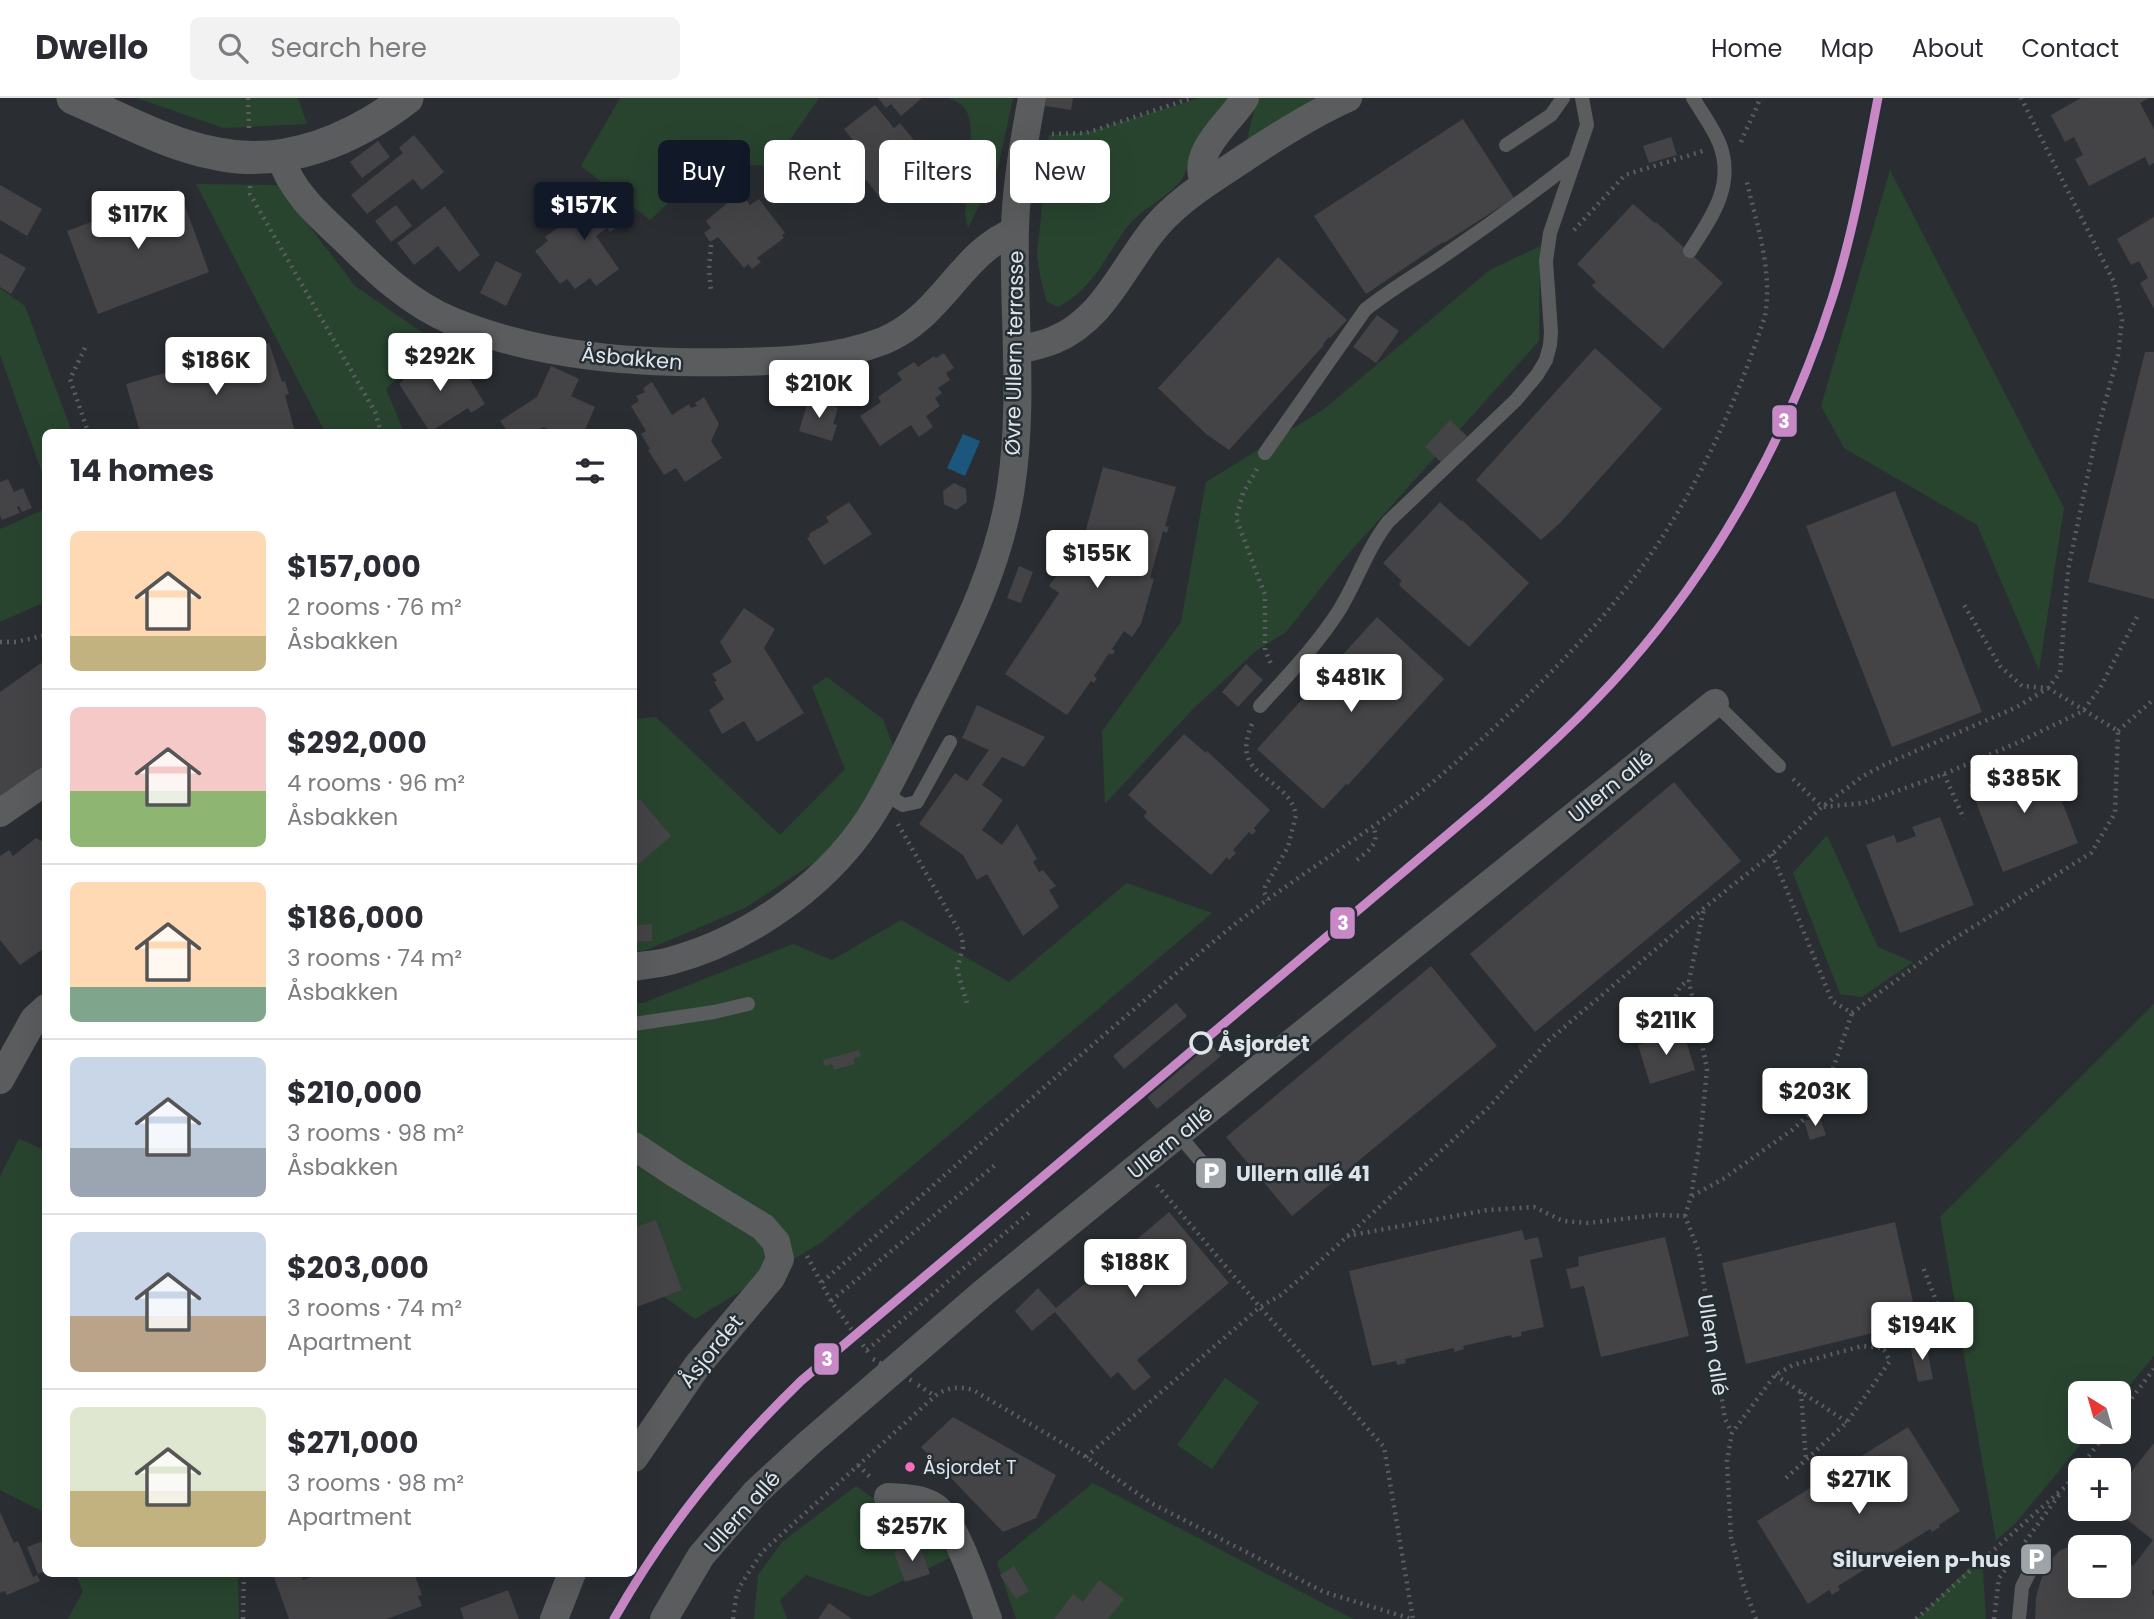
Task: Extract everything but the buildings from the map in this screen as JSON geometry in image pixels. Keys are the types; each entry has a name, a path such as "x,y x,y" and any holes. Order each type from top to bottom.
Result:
{"street":[{"path":"73,98 195,148 219,155 264,156 327,144 358,131 407,98"},
{"name":"Øvre Ullern terrasse","path":"637,966 669,961 701,951 734,936 789,901 833,863 880,801 964,635 993,563 1011,488 1016,441 1018,350 1015,231 1017,182 1032,98"},
{"path":"1205,184 1200,172 1205,153 1245,98"},
{"path":"1018,350 1054,340 1091,316 1104,303 1152,231 1205,184 1283,133 1348,98"},
{"name":"Åsbakken","path":"264,156 291,181 320,217 371,265 426,308 485,333 570,352 612,358 701,363 755,362 812,359 863,348 887,340 908,327 944,296 984,249 1015,231"},
{"name":"Ullern allé","path":"664,1619 701,1556 755,1493 808,1444 983,1293 1715,703"},
{"path":"0,813 42,784"},
{"path":"0,1080 34,1019 42,1012"},
{"path":"637,1148 764,1227 776,1242"},
{"name":"Åsjordet","path":"637,1454 696,1366 771,1278 780,1259 776,1242"},
{"path":"888,1497 919,1499 938,1508 958,1541 988,1619"},
{"path":"554,1619 570,1577"}],"lane":[{"path":"1506,145 1550,116 1563,98"},
{"path":"1260,706 1335,617 1374,541 1388,523 1516,400 1546,359 1550,345 1546,261 1550,233 1587,125 1582,98"},
{"path":"1690,251 1714,214 1722,196 1725,173 1720,146 1693,98"},
{"path":"1265,453 1365,310 1388,291 1525,199 1576,159"},
{"path":"1715,703 1779,766"},
{"path":"880,801 913,805 950,742"},
{"path":"637,1024 748,1004"},
{"path":"1178,1134 1210,1172"},
{"path":"2019,1619 2022,1587 2036,1559"}],"path":[{"path":"248,98 264,156 250,194 375,412 380,429"},
{"path":"1025,136 1086,133 1192,98"},
{"path":"1741,155 1745,131 1755,117 1760,98"},
{"path":"1086,1457 1260,1307 1290,1287 1488,1108 1548,1041 1704,908 1772,854 1822,807 1874,770 2017,707 2048,688 2060,673 2068,570 2094,448 2118,355 2122,320 2114,282 2021,98"},
{"path":"1546,261 1625,175 1720,146 1741,143"},
{"path":"822,1282 894,1222 1088,1048 1234,925 1373,827 1456,762 1548,676 1626,588 1652,553 1686,498 1719,435 1756,342 1768,295 1764,254 1745,171"},
{"path":"711,245 711,290"},
{"path":"85,348 70,379 87,429"},
{"path":"1265,453 1243,493 1236,518 1265,595 1267,658 1283,680"},
{"path":"1963,603 2000,666 2022,686 2048,688 2118,731"},
{"path":"1779,766 1822,807 1864,803 1944,774 2019,742 2083,710 2100,688 2137,617"},
{"path":"0,642 16,642 42,636"},
{"path":"1691,1196 1723,1179 1753,1158 1821,1104 1852,1013 1941,947 2091,853 2115,813 2118,731 2154,699"},
{"path":"1260,706 1247,735 1247,756 1253,766 1291,802 1296,815 1288,847 1265,887 1268,900"},
{"path":"1944,774 1964,819"},
{"path":"880,801 897,822 960,932 963,947 957,969 967,1003"},
{"path":"1357,860 1375,843 1373,827"},
{"path":"1772,854 1832,1001 1852,1013"},
{"path":"1346,1236 1487,1210 1534,1207 1563,1221 1588,1223 1656,1215 1685,1216 1700,1141 1707,1069 1689,981 1704,908"},
{"path":"1678,1031 1676,994 1681,984 1689,981"},
{"path":"831,1301 995,1165"},
{"name":"Ullern allé","path":"1150,1177 1384,1447 1412,1619"},
{"path":"867,1350 1031,1211"},
{"name":"Ullern allé","path":"1685,1216 1699,1252 1725,1419 1732,1433"},
{"path":"776,1242 783,1239 796,1242 822,1282 836,1310 873,1359 935,1396"},
{"path":"1847,1422 1775,1375 1793,1365 1862,1346 1883,1348 1938,1327 1942,1316 1923,1267"},
{"path":"1785,1479 1847,1422 1890,1361 1883,1348"},
{"path":"2132,1398 2154,1369"},
{"name":"Ullern allé","path":"1756,1619 1731,1537 1727,1461 1732,1433 1775,1375"},
{"path":"733,1619 740,1586 762,1552 935,1396 955,1387 973,1390 1086,1457 1151,1503 1324,1592 1412,1619"},
{"path":"1801,1391 1806,1460"},
{"path":"1916,1619 2066,1486 2098,1444"},
{"path":"243,1619 244,1577"}],"green space":[{"path":"137,98 298,98 307,124 223,128"},
{"path":"620,98 819,98 790,140 764,140 764,166 750,165 750,140 658,140 658,203 669,203 650,220 581,166"},
{"path":"948,98 1013,98 996,172 996,140 971,140 966,110 958,102"},
{"path":"1200,98 1231,98 1197,147 1181,181 1127,227 1090,282 1058,307 1047,302 1037,256 1042,203 1110,203 1110,140 1049,140 1049,135 1088,132"},
{"path":"1257,98 1316,98 1247,140"},
{"path":"1890,170 2064,508 2039,670 1977,525 1844,448 1821,406"},
{"path":"196,184 278,185 355,286 436,342 386,389 403,429 323,429"},
{"path":"966,203 980,203 968,228"},
{"path":"1540,246 1539,341 1342,561 1286,632 1257,650 1194,708 1105,804 1102,731 1181,622 1206,482 1324,409 1490,270"},
{"path":"0,288 25,306 71,429 42,429 42,473 0,355"},
{"path":"42,510 42,603 0,622 0,529"},
{"path":"827,677 883,719 893,746 870,807 821,858 745,908 644,951 637,951 637,719 656,717 780,835 845,769 812,687"},
{"path":"1827,835 1878,947 1913,962 1862,997 1840,994 1793,873"},
{"path":"1127,883 1212,913 822,1242 695,1319 637,1277 637,1003 643,1003 793,944 832,960 901,920 1009,982"},
{"path":"2154,1004 2154,1356 2132,1382 2068,1381 2068,1444 2081,1444 2015,1524 1996,1540 1940,1217"},
{"path":"19,1139 42,1149 42,1511 0,1490 0,1176"},
{"path":"1225,1378 1259,1402 1212,1469 1177,1445"},
{"path":"1093,1483 1353,1619 1016,1619 997,1562"},
{"path":"856,1486 954,1556 869,1597 806,1575 780,1600 787,1619 754,1619 758,1575 782,1542"},
{"path":"1982,1555 1986,1619 1917,1619"},
{"path":"77,1577 238,1577 239,1619 68,1619 83,1591"}],"water":[{"path":"963,434 980,441 965,476 947,468"}],"metro line":[{"name":"3","path":"614,1619 676,1522 722,1464 801,1381 1486,802 1541,753 1627,666 1661,625 1721,539 1773,446 1795,398 1815,349 1846,250 1878,98"}],"place":[{"name":"Åsjordet","path":"1201,1043"},
{"name":"Ullern allé 41","path":"1211,1173"},
{"name":"Åsjordet T","path":"910,1467"},
{"name":"Silurveien p-hus","path":"2036,1559"}]}
